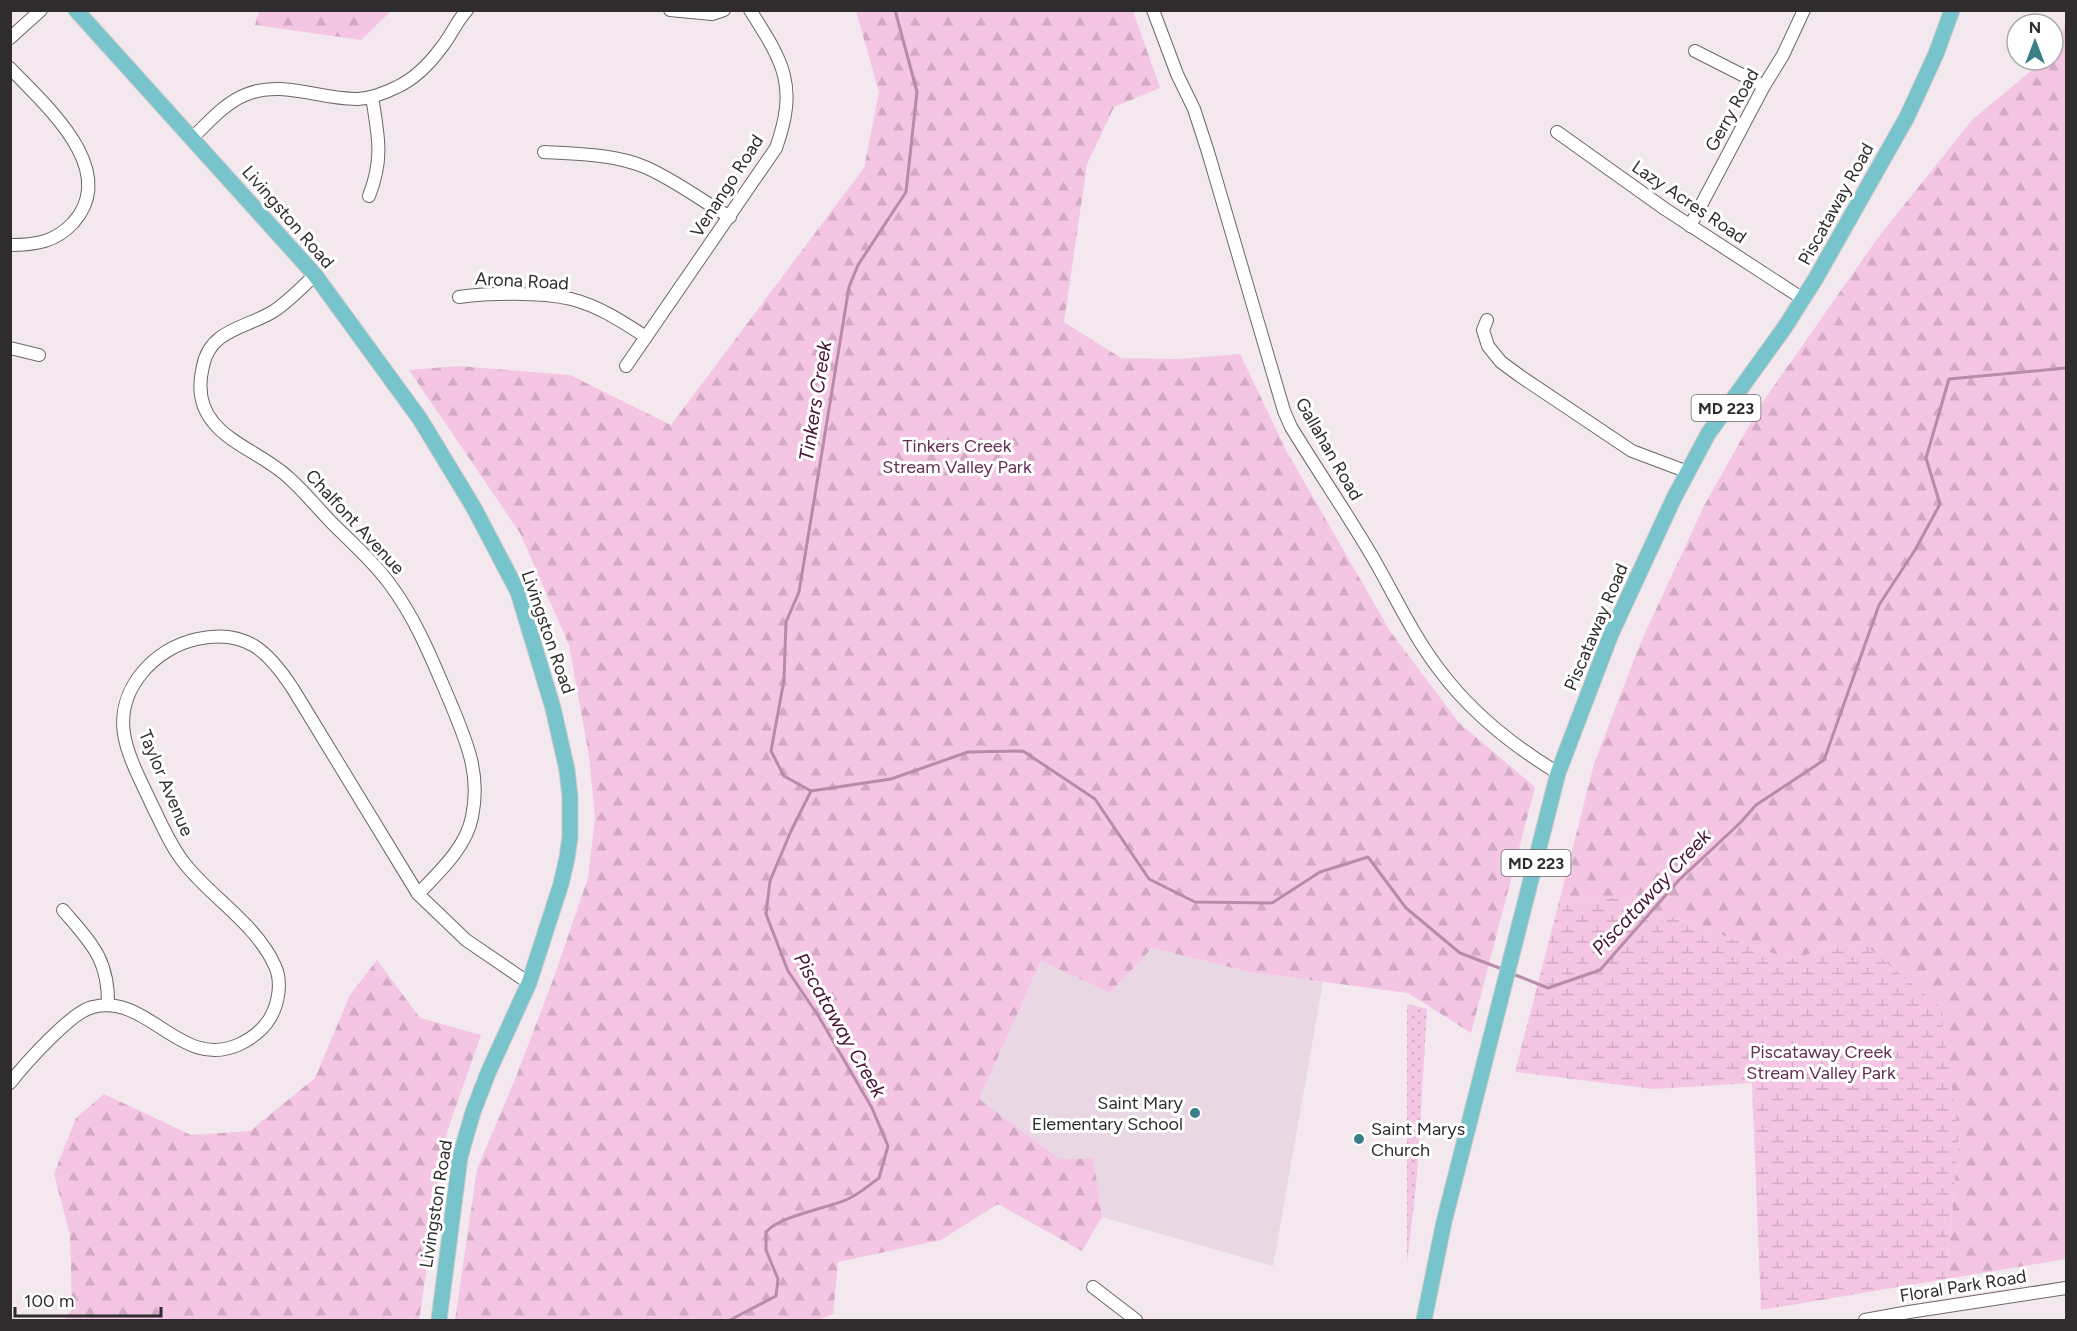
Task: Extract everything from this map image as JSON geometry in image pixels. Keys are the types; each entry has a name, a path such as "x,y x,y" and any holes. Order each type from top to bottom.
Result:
{"main road":[{"name":"Livingston Road","path":"76,10 315,275 420,419 474,508 518,592 532,636 567,770 571,818 567,858 561,884 529,983 488,1073 473,1112 460,1157 440,1316"},
{"name":"Piscataway Road","path":"1424,1320 1444,1222 1558,773 1611,634 1688,472 1713,426 1803,299 1832,252 1907,117 1936,54 1952,10"}],"street":[{"path":"10,38 41,10"},
{"path":"192,138 230,103 258,90 279,88 357,99 372,97 398,87 412,78 442,48 460,17 467,10"},
{"path":"670,10 712,14 724,10"},
{"name":"Venango Road","path":"626,366 776,148 787,109 784,70 750,10"},
{"name":"Gallahan Road","path":"1153,10 1177,74 1194,109 1284,411 1291,427 1354,526 1408,622 1440,671 1462,697 1493,726 1558,773"},
{"name":"Gerry Road","path":"1690,226 1764,86 1783,55 1804,10"},
{"path":"1695,51 1764,86"},
{"path":"10,69 59,121 79,147 86,164 87,177 86,202 80,214 59,236 46,243 10,245"},
{"path":"369,196 376,176 380,152 372,97"},
{"name":"Lazy Acres Road","path":"1557,132 1690,226 1803,299"},
{"path":"544,152 617,159 644,167 730,217"},
{"name":"Chalfont Avenue","path":"315,275 274,310 231,330 214,343 203,365 201,399 208,415 222,432 279,469 374,564 390,584 414,622 434,664 471,752 476,785 475,801 472,818 463,840 418,894"},
{"name":"Arona Road","path":"459,297 482,294 572,300 602,311 646,337"},
{"path":"1487,320 1483,330 1488,346 1493,354 1520,376 1625,447 1688,472"},
{"path":"10,348 39,355"},
{"name":"Taylor Avenue","path":"108,1005 135,1011 182,1041 199,1048 210,1049 228,1048 252,1037 266,1024 276,1003 279,982 274,963 255,935 192,872 175,850 127,748 124,733 124,712 132,687 149,665 181,643 204,638 226,637 257,647 272,659 293,689 418,894 440,918 466,940 529,983"},
{"path":"10,1083 22,1067 78,1015 94,1006 108,1005 106,978 100,956 63,910"},
{"path":"1093,1287 1136,1320"},
{"name":"Floral Park Road","path":"1865,1320 2067,1288"}],"shaded area":[{"path":"1152,948 1249,972 1323,982 1273,1266 1102,1217 1092,1158 1060,1159 979,1099 1041,961 1110,993"}],"green space":[{"path":"259,11 391,11 361,40 255,25"},
{"name":"Tinkers Creek Stream Valley Park","path":"856,11 1133,11 1160,88 1114,107 1087,164 1064,322 1121,358 1178,359 1240,354 1287,452 1390,631 1459,723 1535,787 1471,1033 1408,993 1249,972 1152,948 1110,993 1041,961 979,1099 1060,1159 1093,1158 1102,1217 1082,1251 998,1204 941,1240 838,1262 833,1314 819,1320 455,1320 477,1169 516,1077 588,878 595,818 589,756 569,645 520,533 409,370 458,366 570,375 671,425 864,168 879,92"},
{"name":"Piscataway Creek Stream Valley Park","path":"2066,21 2066,1259 1946,1279 1959,1135 1862,942 1788,959 1616,897 1558,906 1594,764 1640,644 1704,506 1760,406 1877,239 1972,120 2030,72 2065,72"},
{"path":"1616,897 1788,959 1862,942 1940,1007 1959,1135 1946,1279 1761,1310 1752,1083 1654,1089 1515,1072 1558,906"},
{"path":"377,960 420,1018 481,1035 447,1132 419,1320 64,1320 72,1309 70,1235 54,1174 76,1118 104,1094 191,1135 250,1131 315,1078 350,995"},
{"path":"1407,1004 1427,1009 1417,1176 1407,1263"}],"waterway":[{"name":"Tinkers Creek","path":"811,791 784,776 771,751 784,680 786,622 799,592 849,287 858,265 906,192 917,92 895,10"},
{"name":"Piscataway Creek","path":"1513,974 1548,988 1600,970 1679,880 1756,805 1824,760 1879,605 1915,550 1940,504 1926,458 1949,379 2066,368"},
{"name":"Piscataway Creek","path":"811,791 891,779 968,752 1023,751 1095,799 1149,879 1195,902 1272,903 1320,872 1368,857 1406,908 1460,953 1502,969"},
{"name":"Piscataway Creek","path":"730,1320 776,1296 778,1279 766,1250 766,1232 782,1221 839,1203 860,1192 879,1178 888,1146 872,1108 819,1017 788,971 766,914 770,881 811,791"}],"place":[{"name":"Saint Mary Elementary School","path":"1195,1113"},
{"name":"Saint Marys Church","path":"1359,1139"}]}
